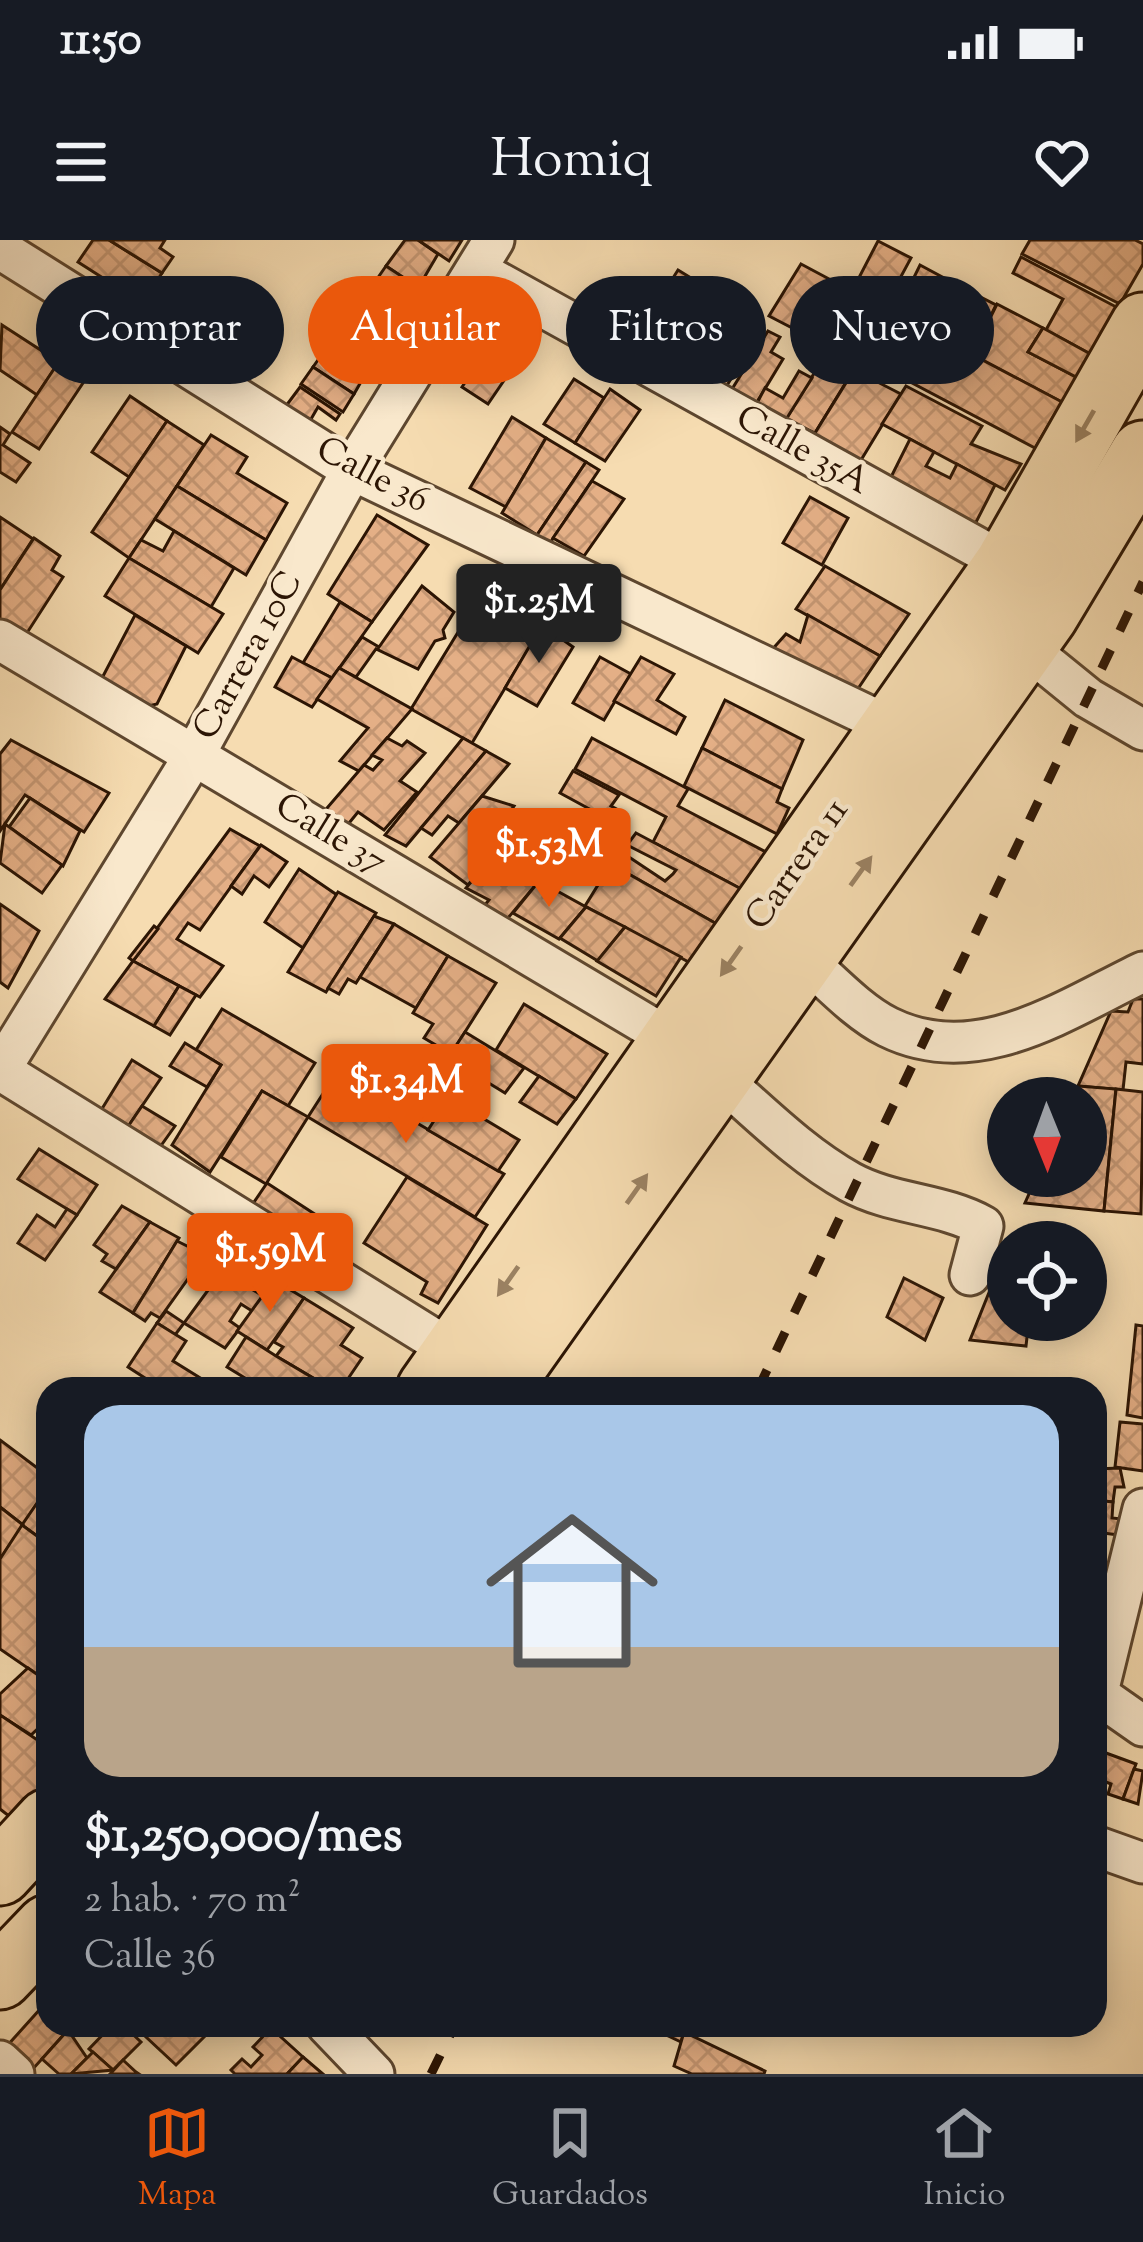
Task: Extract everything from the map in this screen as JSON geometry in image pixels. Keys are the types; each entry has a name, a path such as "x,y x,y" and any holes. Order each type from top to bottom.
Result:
{"main road":[{"name":"Carrera 11","path":"463,1377 696,1057 893,728 1006,564 1143,325"},
{"name":"Carrera 11","path":"696,1057 800,956 1035,630 1143,453"},
{"path":"0,1873 36,1834"},
{"path":"0,1977 36,1940"}],"street":[{"name":"Calle 36","path":"9,254 352,470 893,728"},
{"name":"Carrera 10C","path":"0,1070 196,754 352,470 486,256"},
{"name":"Calle 35A","path":"486,256 1006,564 1035,630 1088,698 1143,730"},
{"name":"Calle 37","path":"0,640 696,1057 819,1164 884,1198 983,1226 970,1275"},
{"path":"800,956 885,1026 925,1040 1002,1040 1143,972"},
{"path":"0,1070 460,1377"},
{"path":"1107,1655 1143,1509"},
{"path":"1107,1701 1143,1726"},
{"path":"1107,1850 1143,1863"},
{"path":"338,2037 374,2074"},
{"path":"0,2061 14,2074"}],"building":[{"path":"93,240 109,240 162,273 100,276 78,262"},
{"path":"109,240 165,240 160,248 173,257 162,273"},
{"path":"405,240 418,240 438,254 425,276 401,276 386,266"},
{"path":"418,240 462,240 449,261"},
{"path":"1030,240 1135,240 1143,244 1143,264 1120,304 1022,254"},
{"path":"878,241 911,258 901,276 860,276"},
{"path":"1021,257 1122,310 1096,357 1046,330 1063,299 1013,273"},
{"path":"801,264 824,276 794,276"},
{"path":"920,265 940,276 915,276"},
{"path":"386,266 401,276 379,276"},
{"path":"790,282 790,327 769,316"},
{"path":"997,304 1043,328 1028,352 1080,379 1075,409 994,367"},
{"path":"2,325 36,347 36,384 44,384 37,395 0,370"},
{"path":"1043,328 1094,356 1080,379 1028,352"},
{"path":"766,334 780,337 771,352 783,359 754,407 729,394 735,384 766,384"},
{"path":"994,366 1062,402 1035,448 914,384 994,384"},
{"path":"308,374 308,384 339,384 354,394 343,412 301,384"},
{"path":"44,384 82,384 39,449 12,432"},
{"path":"339,384 360,384 354,394"},
{"path":"464,384 502,384 488,404"},
{"path":"571,384 582,384 604,398 575,443 544,424"},
{"path":"791,384 808,384 785,421 756,405 765,388 783,398"},
{"path":"807,384 845,384 815,433 786,419"},
{"path":"845,384 881,384 901,394 855,470 807,446"},
{"path":"906,386 982,426 971,444 1021,464 1005,490 882,424"},
{"path":"300,387 340,414 336,420 318,407 307,426 283,410"},
{"path":"610,389 640,410 605,461 575,443"},
{"path":"130,396 167,421 129,477 92,452"},
{"path":"512,417 546,438 506,507 470,488"},
{"path":"167,421 204,445 129,558 92,532"},
{"path":"0,427 10,434 3,445 30,463 16,482 0,472"},
{"path":"211,435 247,457 237,473 287,503 266,540 177,486"},
{"path":"546,438 586,462 537,535 502,513"},
{"path":"910,439 934,452 926,466 950,478 957,464 995,485 971,532 886,487"},
{"path":"586,462 599,470 550,543 537,535"},
{"path":"592,481 624,499 584,556 553,538"},
{"path":"177,486 266,540 246,575 155,519"},
{"path":"810,497 848,518 822,565 783,543"},
{"path":"377,515 428,545 372,622 328,594"},
{"path":"0,517 33,539 0,590"},
{"path":"174,531 234,568 211,607 129,558 141,540 163,551"},
{"path":"34,538 60,556 52,570 63,577 25,636 0,619 0,590"},
{"path":"129,558 223,614 198,653 105,596"},
{"path":"825,566 909,614 880,656 796,609"},
{"path":"490,580 549,615 472,743 411,709"},
{"path":"422,586 454,612 443,630 445,638 435,641 418,669 376,649 356,677 339,668 362,637 379,647"},
{"path":"340,602 372,622 332,678 303,663"},
{"path":"135,615 186,646 157,704 145,707 101,680"},
{"path":"808,615 880,656 851,699 769,653 786,634 800,642"},
{"path":"542,625 573,647 537,706 505,688"},
{"path":"292,657 332,678 312,707 275,687"},
{"path":"600,657 631,674 604,720 573,703"},
{"path":"641,657 674,674 657,700 685,717 676,734 614,701"},
{"path":"339,668 412,709 359,771 340,761 368,728 317,699"},
{"path":"725,700 803,740 782,789 702,748"},
{"path":"387,738 402,746 407,741 425,753 400,781 417,792 384,830 358,812 345,828 321,815 364,765 373,770 382,760 372,755"},
{"path":"463,738 486,751 406,846 385,835"},
{"path":"592,738 688,789 678,806 766,852 745,891 653,842 666,817 575,769"},
{"path":"11,740 109,793 84,832 25,795 0,831 0,754"},
{"path":"702,748 782,789 777,802 789,808 777,834 684,786"},
{"path":"486,751 509,764 459,823 448,816 432,835 421,828"},
{"path":"573,771 619,795 611,806 626,814 619,825 560,793"},
{"path":"482,796 514,806 510,812 523,820 468,885 430,857"},
{"path":"30,798 80,831 63,866 9,827"},
{"path":"5,824 62,865 42,893 0,863"},
{"path":"230,829 260,846 200,930 188,923 177,939 223,966 200,997 133,961"},
{"path":"636,833 745,891 722,927 611,864 620,851 665,881 673,874 676,870 627,845"},
{"path":"510,835 548,871 539,881 493,856"},
{"path":"573,843 581,847 548,886 539,881"},
{"path":"261,845 287,862 269,887 254,876 242,894 231,886"},
{"path":"493,856 539,881 503,924 479,912 489,900 466,888"},
{"path":"611,864 722,927 696,966 585,906"},
{"path":"299,869 337,895 303,948 265,922"},
{"path":"539,881 586,907 559,939 513,913"},
{"path":"338,892 376,913 326,992 288,972"},
{"path":"0,904 39,931 8,988 0,982"},
{"path":"586,907 625,927 598,961 560,938"},
{"path":"374,916 394,924 356,983 348,979 339,994 328,988"},
{"path":"394,924 448,956 416,1008 360,977"},
{"path":"154,926 158,929 133,961 129,958"},
{"path":"625,927 681,957 656,996 597,961"},
{"path":"448,956 496,983 451,1054 424,1038 433,1024 413,1013"},
{"path":"133,961 179,986 154,1026 105,999"},
{"path":"179,986 196,995 170,1035 154,1026"},
{"path":"1133,999 1143,999 1143,1064 1126,1062 1123,1090 1107,1089 1107,1077 1082,1077 1111,1011 1128,1012"},
{"path":"524,1004 607,1054 576,1099 496,1050"},
{"path":"222,1009 315,1063 288,1106 262,1091 210,1172 172,1145 221,1065 196,1050"},
{"path":"465,1032 524,1068 505,1093 448,1058"},
{"path":"185,1043 221,1065 207,1087 170,1066"},
{"path":"132,1060 161,1078 127,1128 100,1112"},
{"path":"335,1075 504,1174 475,1217 308,1117"},
{"path":"539,1076 576,1099 557,1124 520,1102"},
{"path":"1107,1088 1116,1089 1107,1180"},
{"path":"1116,1089 1143,1092 1141,1214 1104,1211"},
{"path":"262,1091 308,1117 266,1184 221,1157"},
{"path":"449,1098 519,1140 498,1171 428,1130"},
{"path":"142,1106 175,1126 160,1147 127,1128"},
{"path":"39,1149 97,1185 77,1215 18,1179"},
{"path":"407,1177 487,1225 438,1303 421,1294 427,1282 364,1243"},
{"path":"267,1183 333,1226 319,1247 252,1205"},
{"path":"1028,1197 1105,1197 1104,1211 1025,1203"},
{"path":"122,1206 150,1222 116,1269 102,1261 107,1254 94,1245"},
{"path":"67,1209 77,1215 45,1260 18,1243 37,1215 55,1227"},
{"path":"150,1222 179,1238 133,1313 100,1292"},
{"path":"177,1241 205,1255 160,1318 151,1313 145,1321 133,1313"},
{"path":"222,1271 263,1296 252,1311 241,1304 230,1321 240,1328 225,1348 184,1323"},
{"path":"904,1278 943,1298 925,1340 887,1317"},
{"path":"274,1280 304,1298 267,1350 237,1331"},
{"path":"304,1298 353,1328 341,1345 362,1358 349,1377 312,1377 276,1356 283,1347 274,1342"},
{"path":"987,1298 987,1341 1027,1341 1026,1346 970,1340"},
{"path":"166,1311 184,1323 175,1335 157,1323"},
{"path":"157,1323 186,1341 173,1361 199,1377 143,1377 128,1367"},
{"path":"1136,1325 1143,1326 1143,1418 1127,1415"},
{"path":"246,1337 312,1377 243,1377 227,1367"},
{"path":"1120,1422 1143,1424 1143,1471 1115,1467"},
{"path":"0,1440 36,1467 36,1505 23,1525 0,1507"},
{"path":"1120,1468 1124,1487 1115,1487 1113,1502 1107,1501 1107,1469"},
{"path":"1107,1501 1113,1502 1112,1518 1122,1519 1119,1535 1107,1534"},
{"path":"36,1505 36,1535 22,1525"},
{"path":"0,1507 23,1525 1,1558 0,1558"},
{"path":"22,1525 36,1535 36,1674 0,1649 0,1559"},
{"path":"28,1668 36,1674 36,1730 31,1735 0,1715 0,1694"},
{"path":"0,1715 36,1739 36,1794 14,1820 0,1809"},
{"path":"1107,1753 1136,1764 1123,1799 1108,1794 1111,1784 1107,1782"},
{"path":"1134,1769 1143,1771 1138,1804 1123,1799"},
{"path":"36,2014 36,2037 62,2037 32,2070 6,2047"},
{"path":"62,2037 73,2037 87,2058 71,2074 59,2074 42,2059"},
{"path":"100,2037 136,2037 141,2042 113,2070 89,2049"},
{"path":"146,2037 204,2037 176,2065"},
{"path":"262,2037 281,2037 303,2057 287,2074 235,2074 231,2070 242,2059 251,2067 262,2055 253,2047"},
{"path":"683,2037 694,2037 765,2071 692,2074 674,2066"},
{"path":"93,2052 113,2070 71,2074"},
{"path":"303,2057 323,2074 287,2074"},
{"path":"123,2060 136,2072 139,2074 110,2074"}],"railway":[{"path":"764,1377 1143,582"},
{"path":"431,2074 449,2037"}]}
